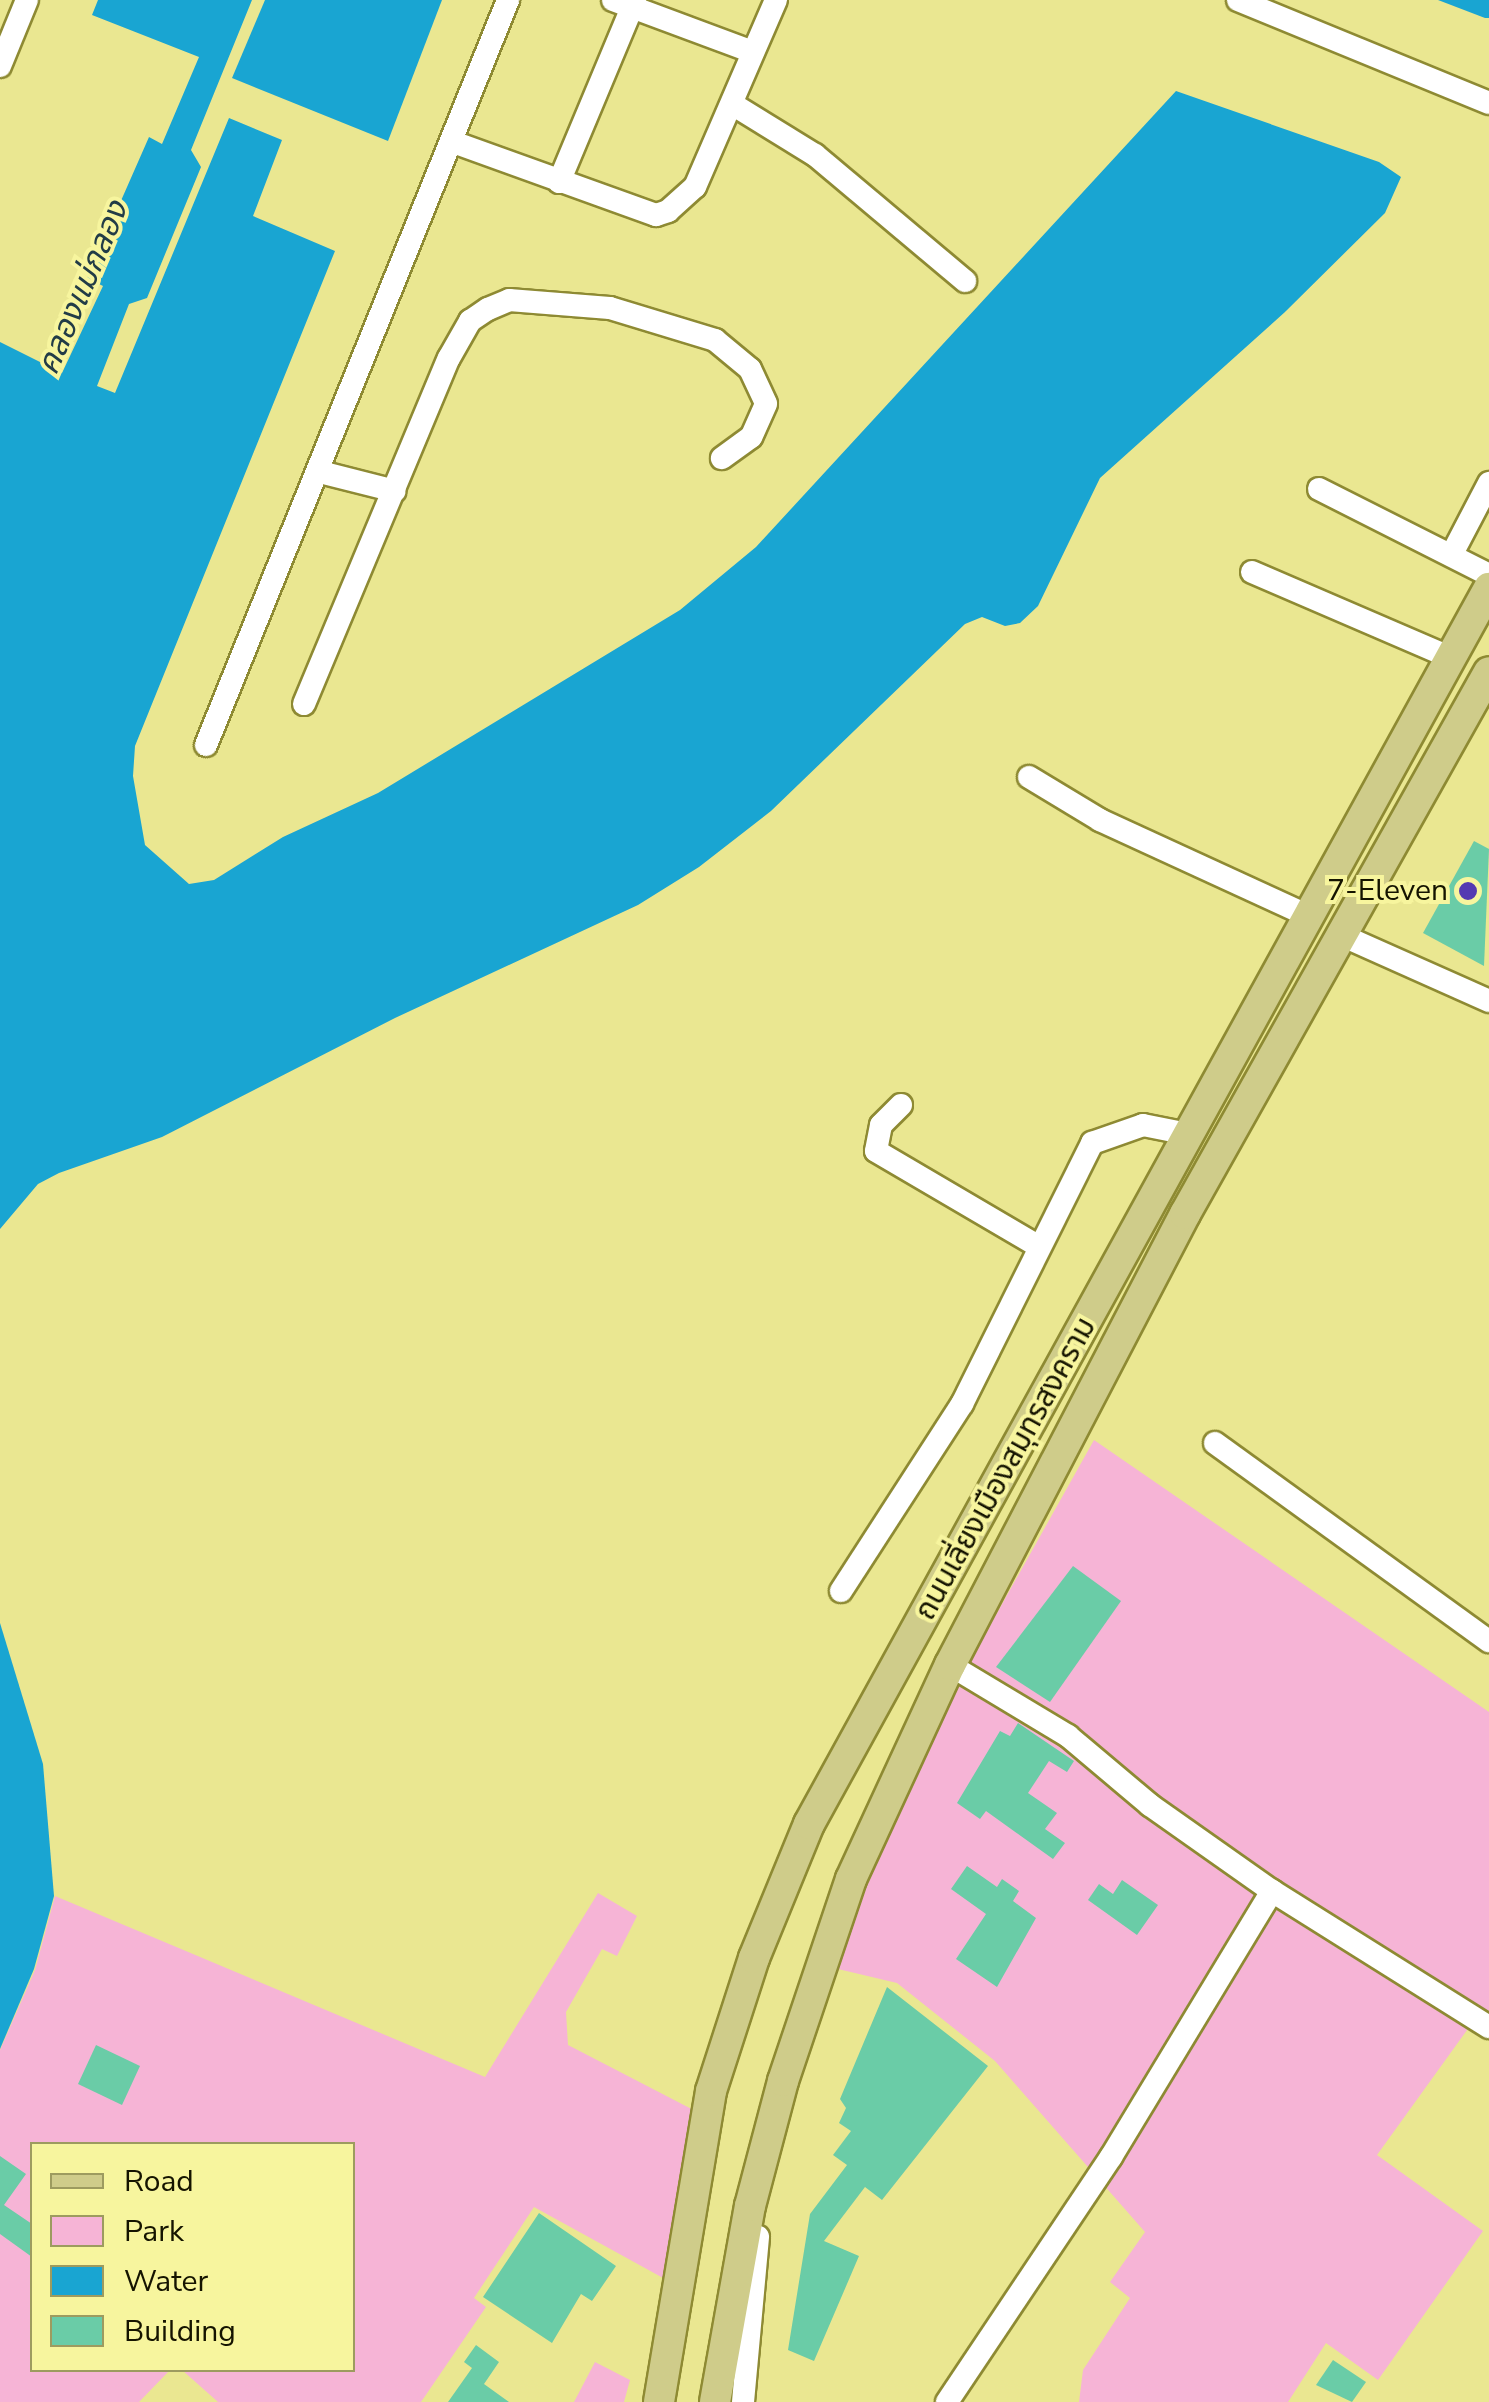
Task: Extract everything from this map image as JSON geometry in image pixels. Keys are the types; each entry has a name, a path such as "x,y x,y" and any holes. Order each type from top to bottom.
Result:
{"main road":[{"name":"ถนนเลี่ยงเมืองสมุทรสงคราม","path":"659,2402 710,2091 754,1958 809,1824 1188,1134 1469,641 1489,588"},
{"name":"ถนนเลี่ยงเมืองสมุทรสงคราม","path":"714,2402 750,2206 784,2080 851,1879 950,1665 1185,1214 1489,672"}],"street":[{"path":"0,66 27,0"},
{"path":"206,745 454,142 508,0"},
{"path":"454,142 656,215 668,211 695,187 776,0"},
{"path":"1238,0 1489,103"},
{"path":"559,182 627,2 753,52"},
{"path":"732,104 815,156 965,281"},
{"path":"304,704 470,322 510,300 648,315 715,340 750,369 766,404 750,437 722,458"},
{"path":"320,472 396,491"},
{"path":"1452,552 1489,483"},
{"path":"1319,490 1452,552 1489,575"},
{"path":"1252,572 1469,641"},
{"path":"1029,777 1100,820 1311,917"},
{"path":"1341,935 1489,1001"},
{"path":"901,1105 881,1125 876,1151 1036,1244"},
{"path":"841,1591 962,1404 1036,1244 1092,1143 1144,1125 1188,1134"},
{"path":"1215,1444 1489,1642"},
{"path":"950,1665 1068,1736 1150,1805 1272,1891 1489,2028"},
{"path":"947,2402 1111,2158 1272,1891"},
{"path":"743,2402 760,2212 784,2080"}],"green space":[{"path":"1094,1440 1489,1712 1489,2027 1475,2019 1377,2155 1483,2231 1378,2380 1326,2343 1288,2402 1079,2402 1083,2370 1130,2298 1110,2282 1145,2232 995,2061 897,1983 838,1969 866,1883 955,1688"},
{"path":"598,1893 637,1916 617,1956 602,1949 566,2012 568,2045 707,2117 674,2284 534,2207 474,2298 486,2307 421,2402 218,2402 184,2372 355,2372 355,2142 30,2142 30,2372 168,2372 139,2402 0,2402 0,2050 35,1970 55,1896 485,2077"},
{"path":"595,2362 630,2380 624,2402 574,2402"}],"water":[{"path":"98,0 252,0 191,150 201,167 147,298 129,304 97,386 115,393 229,118 282,140 253,216 335,251 135,746 133,776 145,845 189,884 214,880 283,837 378,793 680,610 756,547 1176,91 1379,162 1401,177 1385,213 1285,312 1100,478 1038,606 1020,623 1005,626 982,617 965,624 771,811 699,867 638,905 395,1018 162,1137 59,1173 38,1184 0,1229 0,342 62,373 103,286 87,278 149,137 162,144 199,57 92,15"},
{"path":"265,0 442,0 388,141 232,78"},
{"path":"1438,0 1489,0 1489,18 1485,18"},
{"path":"0,1623 43,1764 54,1896 34,1969 0,2049"}],"building":[{"name":"7-Eleven","path":"1474,841 1489,849 1484,966 1423,933"},
{"path":"1073,1566 1121,1601 1050,1702 996,1667"},
{"path":"1018,1723 1074,1761 1067,1772 1049,1761 1028,1793 1057,1813 1045,1829 1065,1843 1053,1859 986,1811 980,1819 957,1803 1000,1731 1010,1736"},
{"path":"967,1866 997,1887 1002,1879 1019,1891 1013,1901 1036,1918 997,1987 956,1959 986,1914 951,1889"},
{"path":"1122,1880 1158,1905 1137,1935 1088,1900 1099,1884 1113,1894"},
{"path":"887,1987 988,2066 882,2200 865,2187 824,2241 859,2256 814,2361 788,2350 810,2214 847,2165 833,2155 851,2131 839,2123 846,2108 840,2099"},
{"path":"96,2045 140,2066 122,2105 78,2084"},
{"path":"0,2156 26,2174 4,2205 30,2223 30,2256 0,2234"},
{"path":"539,2213 616,2266 592,2301 581,2294 552,2343 483,2297"},
{"path":"476,2345 499,2362 484,2384 509,2402 448,2402 472,2368 464,2362"},
{"path":"1333,2360 1366,2382 1352,2402 1316,2385"}],"place":[{"name":"7-Eleven","path":"1468,891"}],"water label":[{"name":"คลองแม่กลอง","path":"83,288"}]}
